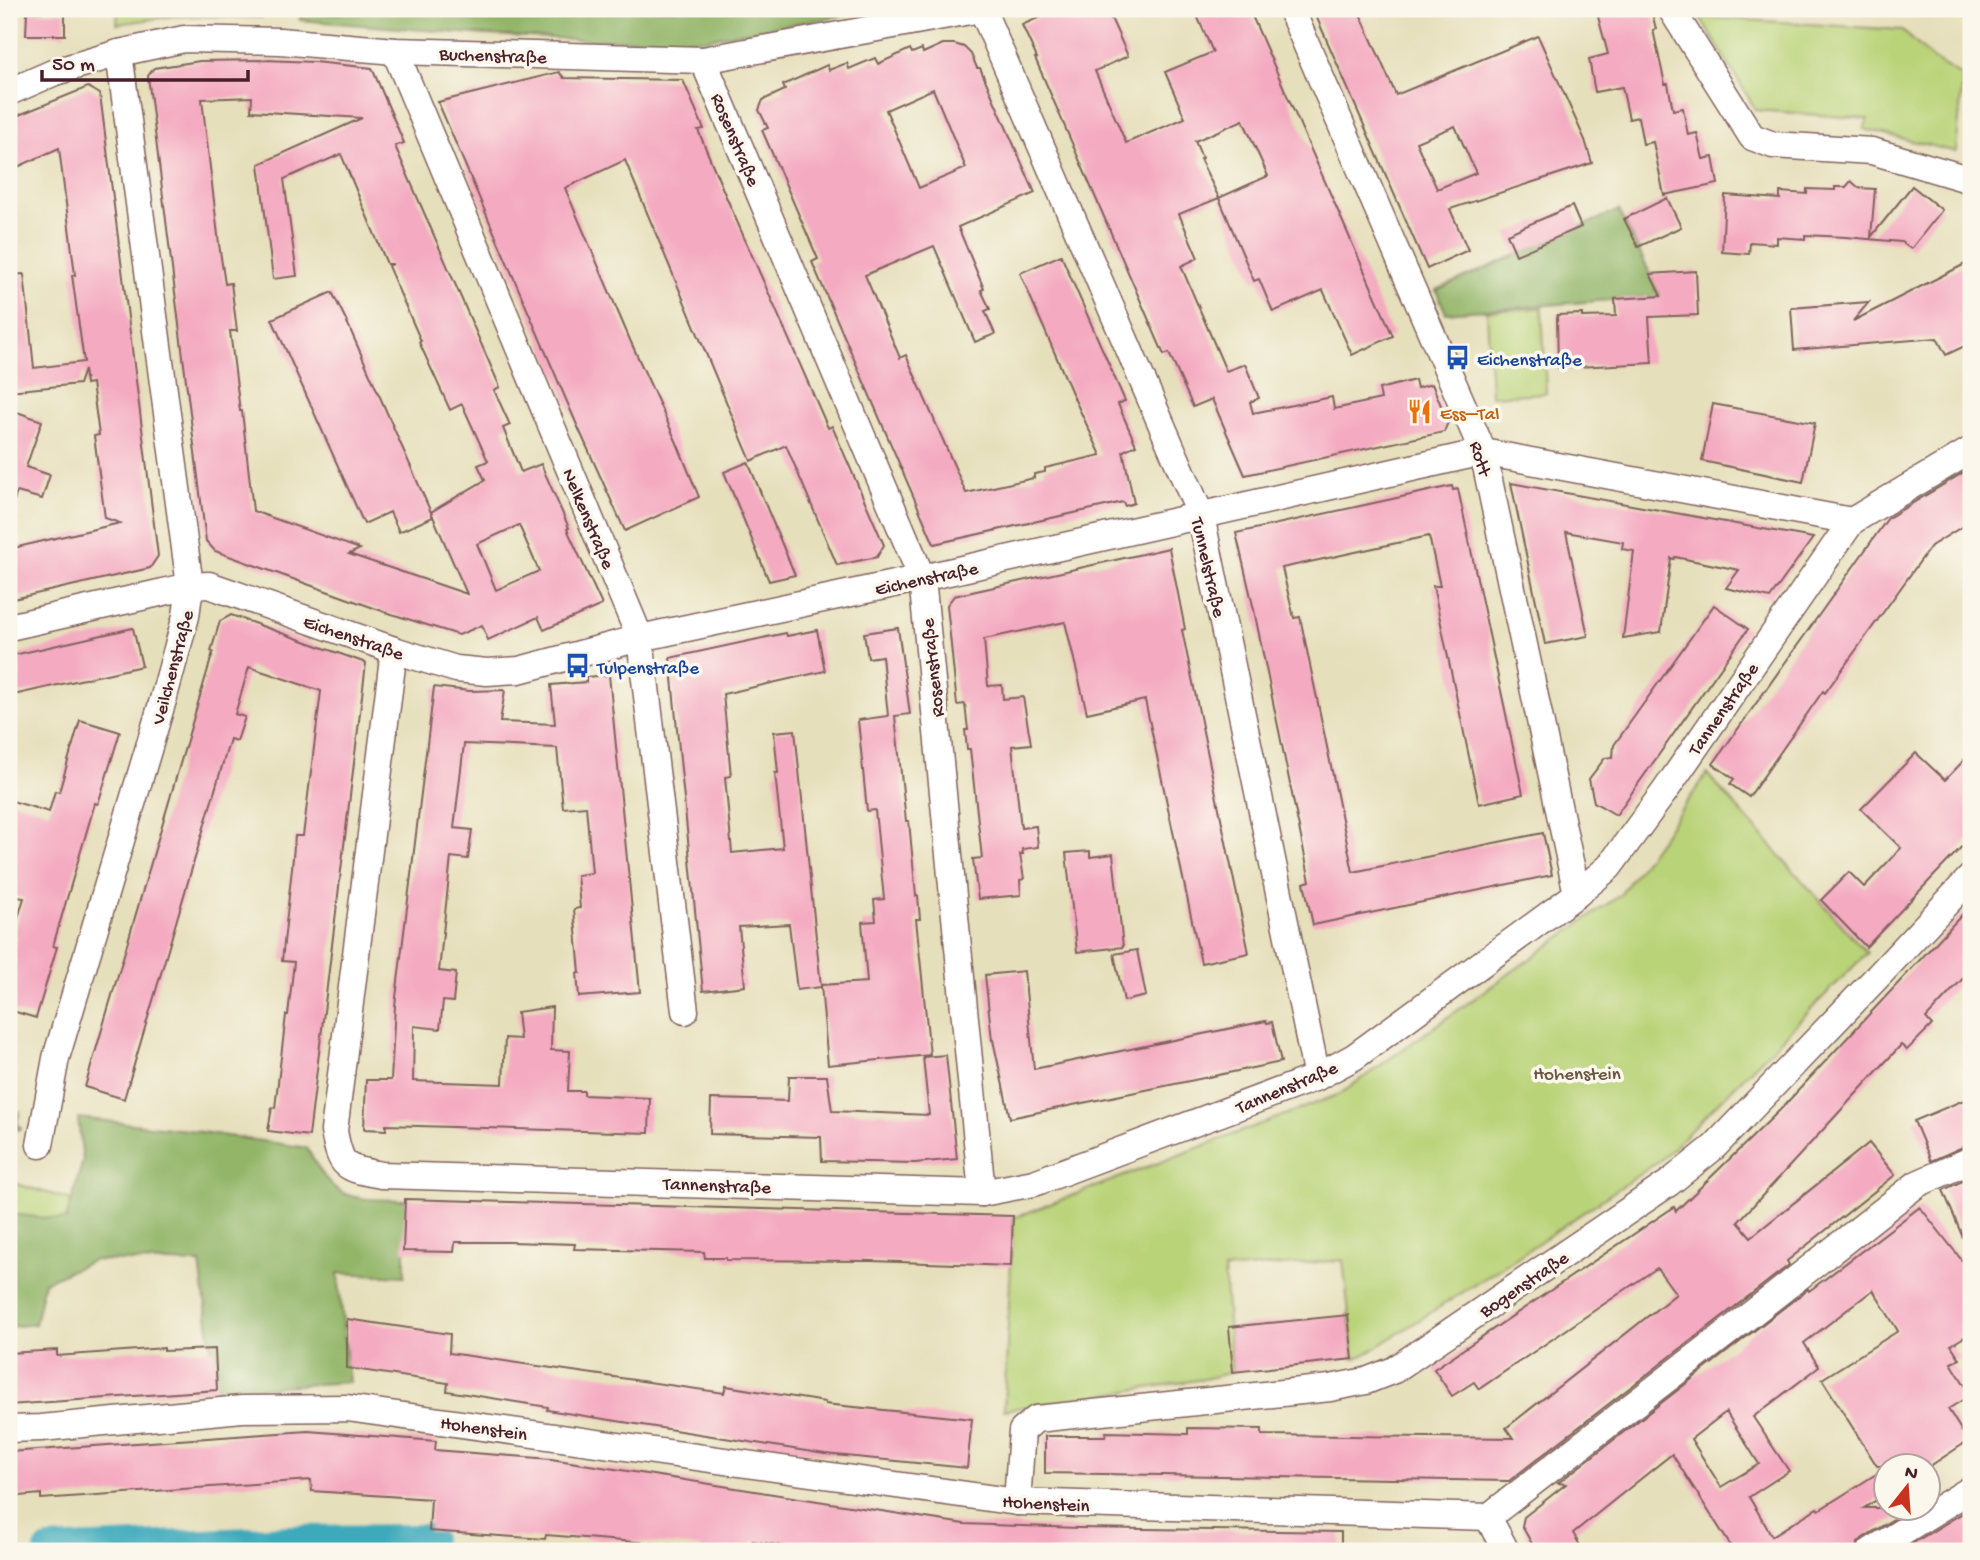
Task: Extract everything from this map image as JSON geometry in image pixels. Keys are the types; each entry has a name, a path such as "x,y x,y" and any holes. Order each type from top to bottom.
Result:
{"street":[{"name":"Buchenstraße","path":"9,92 55,72 119,53 184,39 280,41 395,51 703,60 982,9"},
{"name":"Tunnelstraße","path":"982,9 1200,516 1317,1077"},
{"name":"Rott","path":"1291,9 1483,452 1577,894"},
{"path":"1671,9 1752,137 1773,145 1872,151 1971,180"},
{"name":"Nelkenstraße","path":"395,51 640,638 685,1011"},
{"name":"Veilchenstraße","path":"40,1145 56,1058 163,700 186,616 190,586 119,53"},
{"name":"Rosenstraße","path":"703,60 922,578 982,1193"},
{"name":"Tannenstraße","path":"394,650 334,1131 339,1157 351,1169 381,1175 982,1193 1034,1183 1317,1077 1354,1057 1577,894 1609,867 1665,791 1852,521 1971,450"},
{"name":"Eichenstraße","path":"9,627 209,584 394,650 456,669 487,672 519,670 640,638 922,578 1483,452 1852,521"},
{"name":"Bogenstraße","path":"1017,1502 1022,1430 1036,1419 1330,1388 1366,1381 1394,1370 1669,1183 1714,1146 1971,877"},
{"path":"1506,1551 1488,1517 1917,1184 1971,1160"},
{"name":"Hohenstein","path":"9,1429 242,1409 347,1408 1017,1502 1488,1517"},
{"path":"1871,1551 1971,1489"}],"green space":[{"path":"118,9 262,9 262,17 174,16 117,24"},
{"path":"341,9 880,9 705,39 594,40 486,35 300,20 300,13 341,13"},
{"path":"1700,17 1902,30 1933,59 1963,77 1956,152 1864,129 1868,119 1756,110"},
{"path":"1619,210 1661,296 1446,313 1436,290"},
{"path":"1542,308 1546,393 1491,396 1487,311"},
{"name":"Hohenstein","path":"1707,774 1867,953 1662,1159 1510,1262 1354,1359 1343,1260 1224,1270 1232,1372 1204,1379 1004,1410 1013,1218 1340,1094 1620,895"},
{"path":"9,1111 20,1112 17,1122 21,1129 9,1131"},
{"path":"78,1118 188,1130 307,1148 326,1179 345,1194 370,1199 405,1200 405,1276 338,1273 349,1382 217,1390 200,1263 94,1260 44,1282 35,1324 9,1327 9,1214 66,1220 83,1160"},
{"path":"9,1182 72,1200 66,1221 9,1214"}],"building":[{"path":"1058,9 1107,9 1128,56 1095,71 1126,143 1185,118 1165,72 1213,52 1194,9 1249,9 1393,336 1352,355 1323,290 1273,312 1259,279 1254,281 1219,198 1179,214 1198,258 1181,266 1226,371 1245,364 1259,398 1250,402 1253,413 1332,397 1334,409 1381,399 1379,389 1415,380 1417,388 1432,384 1448,422 1444,432 1245,475 1212,399 1193,407 1169,353 1164,355 1022,25","holes":["1243,120 1268,176 1219,198 1200,159 1202,158 1195,141"]},
{"path":"1313,9 1358,9 1396,95 1538,36 1585,140 1592,163 1450,209 1468,250 1427,269","holes":["1455,126 1476,173 1437,189 1416,142"]},
{"path":"1596,9 1651,9 1656,29 1653,30 1673,110 1683,108 1688,135 1697,133 1703,159 1713,157 1718,184 1664,195 1653,142 1643,144 1638,117 1629,119 1622,87 1595,92 1589,59 1608,54"},
{"path":"27,12 65,12 65,35 26,35"},
{"path":"943,44 954,44 964,47 971,54 977,68 980,68 1035,193 958,227 984,289 981,290 990,309 985,311 995,334 975,342 934,246 865,275 900,358 906,355 966,493 1034,478 1034,474 1045,472 1045,468 1101,455 1020,273 1061,255 1125,401 1118,404 1136,445 1123,451 1134,503 1125,506 1123,502 934,544 812,262 818,259 762,130 768,128 759,110 763,100 785,90 783,85 827,65 829,70 847,63 849,69 875,58 878,64 910,49 912,53 922,49 923,53","holes":["933,89 966,168 919,188 886,110"]},
{"path":"265,60 372,68 404,143 395,146 500,387 494,390 510,425 503,428 521,472 541,464 602,605 544,630 538,617 488,640 482,625 459,635 385,612 215,551 206,541 148,76 154,68 200,61","holes":["252,97 251,111 362,118 259,164 273,279 297,276 284,179 341,154 387,264 393,264 388,266 450,410 462,404 488,461 478,465 485,480 431,512 467,594 349,554 360,549 253,511 230,331 237,331 231,283 225,284 202,99","519,525 539,571 496,590 477,544"]},
{"path":"559,72 564,78 683,80 704,129 698,130 724,192 828,428 832,426 884,545 877,557 837,565 786,445 751,461 625,160 565,188 699,497 625,531 438,102"},
{"path":"88,87 100,94 158,556 150,568 9,600 9,549 120,523 105,518 94,436 99,435 92,383 86,384 84,370 79,384 9,391 9,275 24,274 34,368 84,362 59,148 9,171 9,119"},
{"path":"1851,181 1859,188 1875,189 1871,237 1912,186 1942,210 1911,249 1901,242 1805,235 1805,239 1777,237 1777,244 1750,242 1749,254 1722,252 1725,195 1780,199 1780,192 1807,194 1807,189 1835,190 1835,187 1846,187"},
{"path":"1667,198 1681,227 1638,247 1624,219"},
{"path":"1572,206 1581,227 1516,255 1507,234"},
{"path":"1971,261 1971,343 1946,355 1937,338 1794,350 1791,308 1869,302 1853,321"},
{"path":"1696,271 1698,315 1649,317 1652,363 1558,368 1557,315 1616,316 1615,299 1661,296 1650,274"},
{"path":"332,292 433,517 399,532 390,512 364,524 272,319"},
{"path":"1713,404 1815,423 1803,482 1702,461"},
{"path":"9,409 42,421 26,467 50,475 42,499 17,492 12,506 9,505"},
{"path":"748,462 795,575 769,581 724,472"},
{"path":"1971,468 1971,521 1931,546 1825,693 1823,691 1749,797 1730,784 1734,779 1713,764 1888,518"},
{"path":"1511,483 1813,538 1770,598 1726,588 1739,570 1671,558 1661,632 1623,638 1634,551 1622,549 1623,542 1566,532 1588,636 1545,644"},
{"path":"1452,486 1453,490 1458,489 1523,794 1479,804 1433,586 1440,586 1429,536 1282,568 1294,618 1300,617 1353,872 1543,833 1552,875 1313,925 1304,883 1310,881 1236,533"},
{"path":"1169,548 1185,629 1182,630 1249,953 1201,963 1145,700 1087,713 1065,622 984,639 988,686 1002,685 1003,699 1023,697 1031,744 1012,746 1021,828 1036,826 1038,847 1022,849 1023,854 1020,854 1024,879 1020,880 1021,895 978,899 973,859 982,858 970,749 967,749 965,704 957,705 947,605 954,596"},
{"path":"1714,605 1748,629 1616,815 1594,802 1589,779 1605,758 1613,757 1614,745"},
{"path":"231,615 366,663 309,1136 268,1131 272,1107 275,1108 294,962 282,961 295,836 303,836 321,691 249,667 235,714 245,717 237,741 230,739 124,1099 85,1087 220,621"},
{"path":"133,628 142,666 9,696 9,656"},
{"path":"898,628 910,714 895,716 906,821 909,821 918,896 920,919 916,919 930,1055 828,1065 821,985 867,982 862,922 876,921 874,900 884,899 875,810 867,811 858,720 888,716 882,656 868,658 864,633"},
{"path":"817,630 825,671 723,694 731,776 725,777 732,853 783,848 775,773 778,773 774,732 795,730 821,987 797,990 789,924 739,927 745,986 703,991 670,658 786,633 787,636"},
{"path":"609,675 640,992 579,997 577,973 580,973 574,909 580,908 577,875 592,873 586,806 563,808 557,748 464,744 454,828 472,830 468,859 451,857 439,971 456,973 453,1002 443,1001 440,1029 414,1026 413,1081 503,1084 505,1038 520,1039 517,1012 552,1007 551,1050 570,1051 568,1091 584,1091 584,1095 650,1098 649,1133 386,1125 386,1130 364,1129 366,1080 391,1080 395,1006 434,687 470,691 505,690 500,722 555,724 551,685 586,682 586,677"},
{"path":"80,720 120,732 98,804 95,803 53,946 57,947 36,1018 9,1010 9,963 17,935 13,934 24,898 9,896 9,800 49,812 55,791 59,792"},
{"path":"1916,753 1945,780 1971,753 1971,837 1866,947 1821,900 1849,872 1864,887 1901,848 1861,809"},
{"path":"1090,851 1090,857 1113,854 1123,947 1077,952 1066,853"},
{"path":"1971,905 1971,970 1926,1018 1932,1025 1907,1050 1901,1045 1738,1222 1751,1237 1869,1143 1895,1175 1787,1261 1789,1265 1509,1481 1045,1473 1045,1436 1105,1436 1106,1432 1188,1434 1188,1428 1262,1429 1262,1435 1513,1438 1506,1428 1676,1294 1657,1268 1479,1389 1474,1382 1452,1396 1434,1369 1674,1207 1676,1211 1780,1110"},
{"path":"1137,950 1146,996 1124,1001 1114,954"},
{"path":"1024,971 1034,1069 1266,1021 1272,1022 1281,1062 1010,1118 992,1040 985,975"},
{"path":"946,1055 957,1159 915,1163 822,1161 821,1137 710,1134 711,1099 788,1101 789,1076 827,1076 832,1111 929,1115 923,1057"},
{"path":"1971,1097 1971,1144 1931,1161 1914,1121"},
{"path":"1971,1177 1971,1257 1943,1190"},
{"path":"405,1199 1013,1216 1011,1266 726,1260 705,1258 704,1252 574,1249 575,1244 511,1242 455,1242 454,1252 403,1251"},
{"path":"1920,1207 1971,1272 1971,1333 1951,1345 1960,1359 1951,1363 1971,1395 1948,1409 1968,1441 1941,1459 1941,1452 1871,1452 1871,1457 1822,1379 1898,1331 1873,1290 1804,1343 1819,1367 1753,1417 1789,1471 1749,1497 1772,1536 1871,1477 1871,1504 1864,1508 1871,1508 1871,1522 1889,1522 1863,1538 1855,1551 1734,1551 1672,1454 1573,1533 1583,1551 1536,1551 1522,1526 1524,1517 1566,1484 1558,1483 1808,1289 1809,1291","holes":["1726,1412 1759,1464 1721,1487 1691,1439"]},
{"path":"1348,1315 1353,1359 1233,1372 1229,1327"},
{"path":"347,1319 450,1334 449,1353 724,1393 726,1386 825,1404 972,1419 967,1468 825,1454 547,1410 548,1407 447,1391 448,1383 347,1368"},
{"path":"164,1348 164,1351 215,1349 217,1390 9,1405 9,1353 57,1350 57,1356"},
{"path":"308,1431 436,1441 435,1450 551,1459 964,1524 1341,1532 1341,1551 812,1551 752,1541 752,1551 700,1551 700,1547 546,1535 545,1539 429,1531 431,1499 312,1491 311,1480 41,1499 41,1494 9,1497 9,1452"},
{"path":"1971,1508 1971,1551 1900,1551"}],"waterway":[{"path":"49,1551 290,1540 429,1539"}],"place":[{"name":"Eichenstraße","path":"1457,358"},
{"name":"Ess–Tal","path":"1420,412"},
{"name":"Tulpenstraße","path":"577,666"}]}
